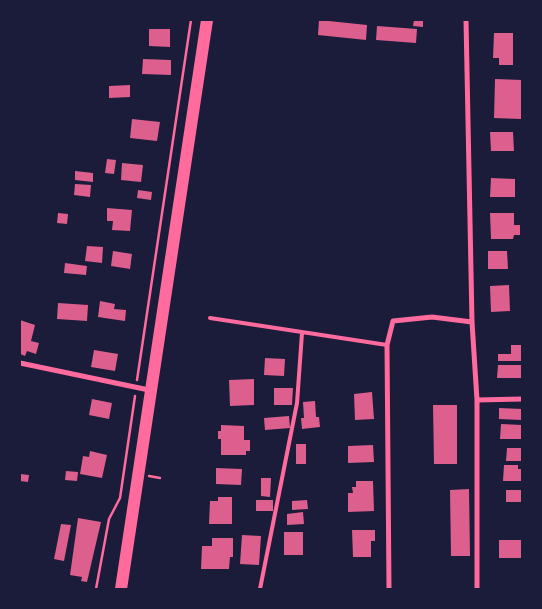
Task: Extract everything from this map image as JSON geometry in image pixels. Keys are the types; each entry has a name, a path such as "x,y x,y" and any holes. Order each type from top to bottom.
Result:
{"main road":[{"path":"121,589 207,20"}],"street":[{"path":"466,20 472,322 477,400 477,589"},
{"path":"389,589 387,345 393,321 432,317 472,322"},
{"path":"20,363 152,390"},
{"path":"477,400 522,399"}],"lane":[{"path":"210,318 387,345"},
{"path":"260,589 297,403 302,333"}],"path":[{"path":"96,589 109,518 120,498 191,20"}],"building":[{"path":"319,20 367,25 366,40 318,35"},
{"path":"414,20 423,20 423,27 413,26"},
{"path":"377,26 417,29 416,43 376,40"},
{"path":"149,29 170,29 170,47 149,46"},
{"path":"494,33 513,33 513,65 499,65 499,58 493,58"},
{"path":"143,59 171,60 171,75 142,74"},
{"path":"495,79 522,80 521,119 494,118"},
{"path":"130,85 130,97 109,98 109,86"},
{"path":"132,119 160,122 157,141 130,138"},
{"path":"490,132 513,132 514,151 491,151"},
{"path":"107,159 116,160 114,174 105,173"},
{"path":"122,163 143,165 141,182 121,180"},
{"path":"75,171 93,173 93,182 75,180"},
{"path":"491,178 515,179 515,197 490,197"},
{"path":"75,184 91,185 90,197 74,195"},
{"path":"138,190 152,192 151,200 137,198"},
{"path":"107,208 132,210 130,231 112,230 113,221 107,221"},
{"path":"58,213 68,214 67,224 57,223"},
{"path":"490,213 514,213 514,225 520,225 520,235 514,235 513,239 491,239"},
{"path":"87,246 103,247 102,263 85,261"},
{"path":"113,251 132,254 130,269 111,266"},
{"path":"488,251 507,251 508,269 488,269"},
{"path":"65,263 87,266 86,275 64,273"},
{"path":"509,285 510,311 491,312 490,286"},
{"path":"100,301 115,304 114,309 126,310 125,321 98,317"},
{"path":"58,303 88,305 87,321 57,319"},
{"path":"20,320 35,325 31,341 39,343 36,354 27,351 25,356 20,354"},
{"path":"511,345 522,345 522,361 498,361 498,354 511,354"},
{"path":"94,350 118,354 115,371 91,367"},
{"path":"265,358 285,359 284,376 264,375"},
{"path":"498,365 522,365 522,378 497,378"},
{"path":"254,379 254,405 230,406 229,380"},
{"path":"274,388 293,388 292,405 274,405"},
{"path":"372,392 374,419 355,420 354,394"},
{"path":"92,399 112,403 109,419 89,415"},
{"path":"315,401 316,417 319,417 320,427 302,429 301,418 304,418 303,402"},
{"path":"433,405 457,405 457,464 434,464"},
{"path":"499,408 522,409 522,420 499,419"},
{"path":"289,416 290,428 265,430 264,418"},
{"path":"501,424 522,425 522,439 500,439"},
{"path":"221,425 244,426 244,440 250,440 250,451 246,451 246,455 221,455 221,439 218,439 218,431 221,431"},
{"path":"296,444 306,444 306,464 296,464"},
{"path":"373,445 374,462 348,463 348,446"},
{"path":"507,448 522,448 522,461 506,461"},
{"path":"90,451 107,455 102,478 80,474 83,456 89,457"},
{"path":"504,465 518,465 518,469 522,469 522,481 503,481"},
{"path":"216,468 242,469 241,485 216,484"},
{"path":"66,471 78,472 77,481 65,480"},
{"path":"20,474 29,475 28,482 20,481"},
{"path":"261,478 271,478 270,497 261,496"},
{"path":"356,481 373,481 374,511 348,512 348,493 353,493 352,487 356,487"},
{"path":"469,489 470,556 451,556 450,490"},
{"path":"506,490 522,490 522,502 506,502"},
{"path":"218,497 232,497 232,524 209,524 210,501 218,501"},
{"path":"256,500 273,500 273,511 256,511"},
{"path":"307,500 308,509 292,510 292,501"},
{"path":"303,512 304,524 287,525 287,514"},
{"path":"78,518 101,522 87,582 81,581 82,577 70,575"},
{"path":"61,524 71,525 64,561 54,559"},
{"path":"352,530 375,530 375,541 371,541 371,557 353,557"},
{"path":"284,532 303,532 303,555 284,555"},
{"path":"242,535 261,536 259,565 240,564"},
{"path":"212,538 233,538 233,557 230,557 229,569 201,569 202,546 212,546"},
{"path":"499,540 522,540 522,558 499,558"}]}
